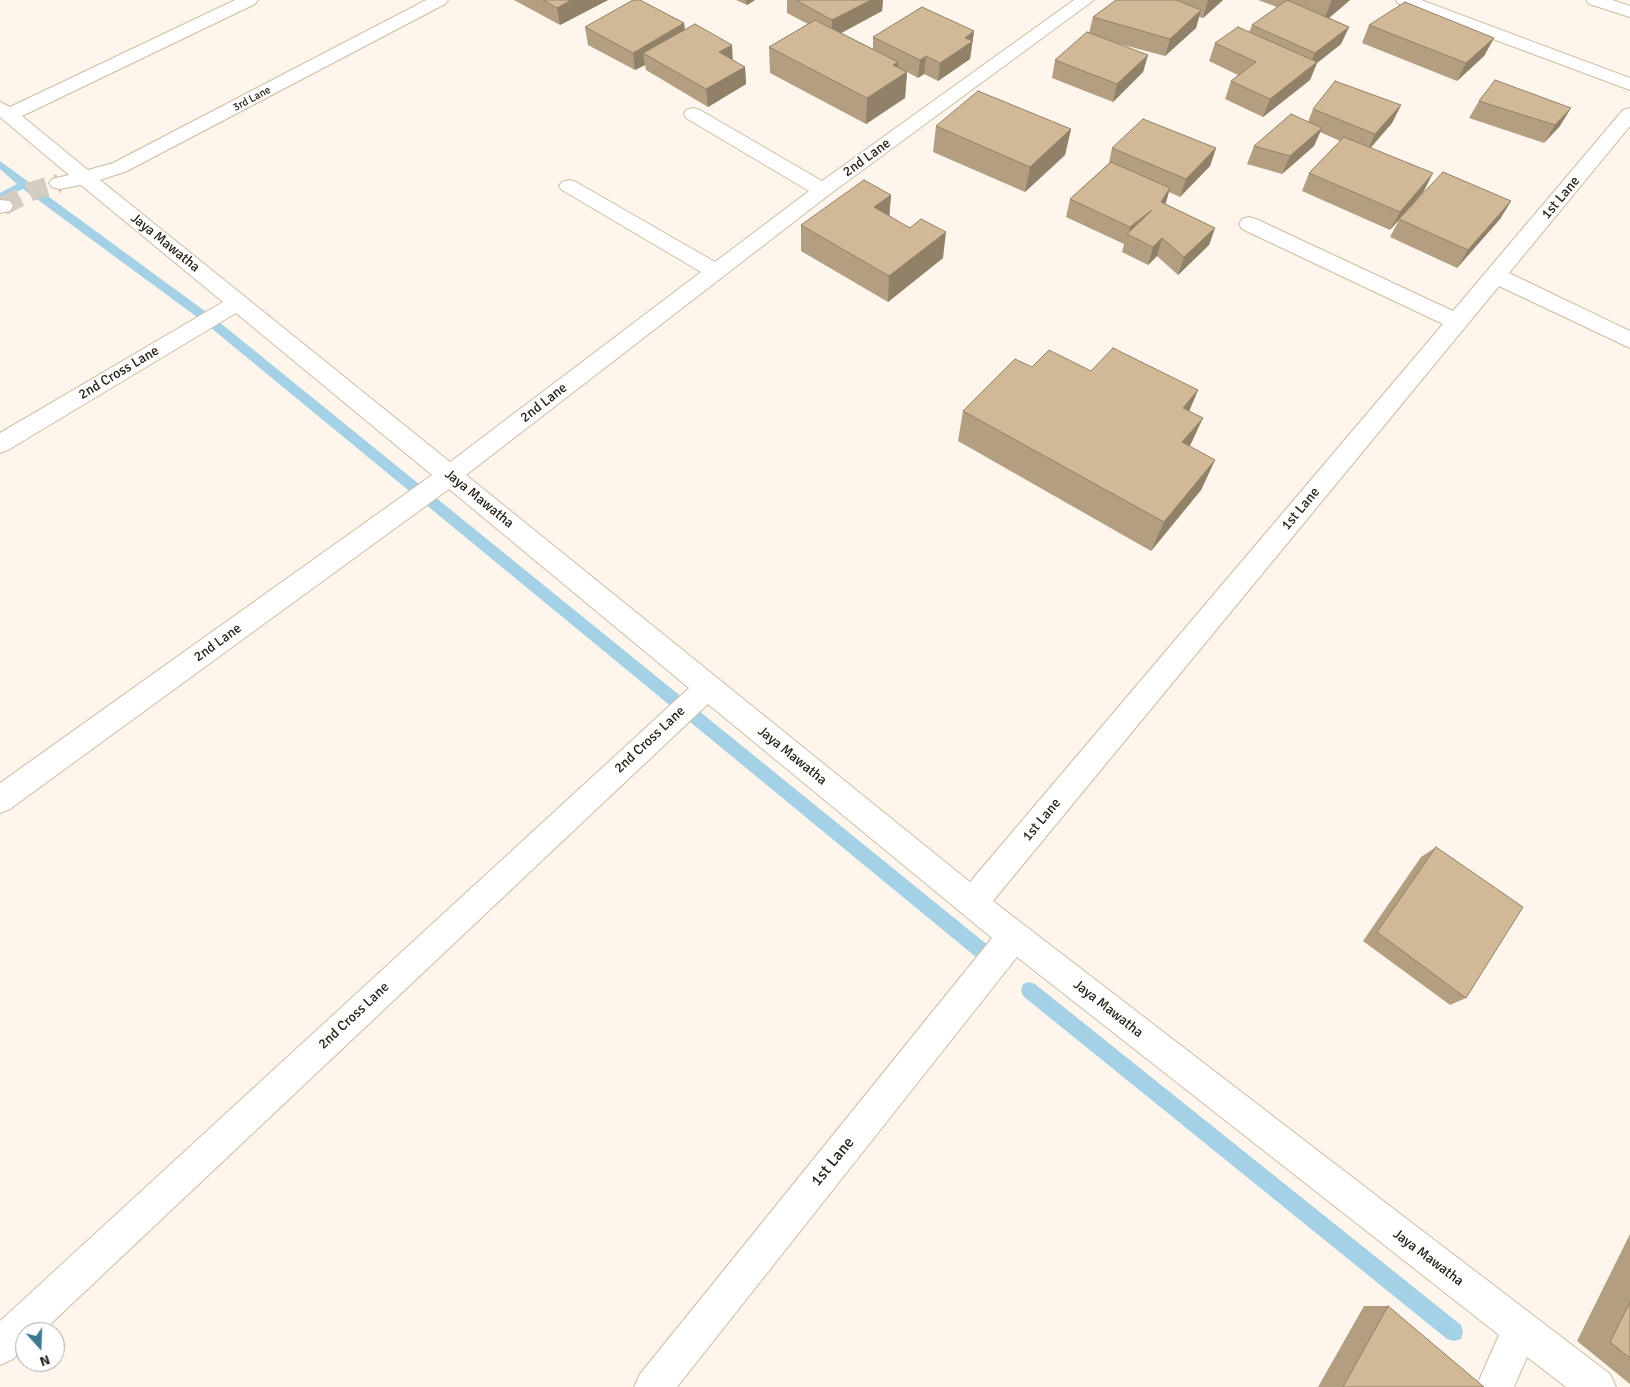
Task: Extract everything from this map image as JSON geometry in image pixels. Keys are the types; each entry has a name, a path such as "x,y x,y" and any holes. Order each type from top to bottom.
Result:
{"street":[{"path":"5,112 249,0"},
{"name":"3rd Lane","path":"72,180 120,167 439,0"},
{"name":"2nd Lane","path":"0,800 450,476 822,190 1085,0"},
{"path":"1405,0 1630,84"},
{"path":"1595,0 1630,12"},
{"name":"Jaya Mawatha","path":"5,112 72,180 239,302 972,903 1597,1387"},
{"path":"693,114 822,190"},
{"name":"1st Lane","path":"972,903 1630,114"},
{"path":"568,186 715,271"},
{"path":"1249,224 1458,322"},
{"path":"1496,276 1630,340"},
{"name":"2nd Cross Lane","path":"0,444 239,302"},
{"name":"2nd Cross Lane","path":"0,1346 708,687"},
{"name":"1st Lane","path":"652,1387 1014,936"},
{"path":"1494,1387 1521,1329"}],"building":[{"path":"543,0 571,0 557,8"},
{"path":"633,0 640,0 684,23 633,53 585,27"},
{"path":"796,0 871,0 832,20"},
{"path":"1116,0 1176,0 1201,10 1170,39 1093,17"},
{"path":"1287,0 1349,27 1315,53 1252,25"},
{"path":"1405,2 1494,38 1466,63 1369,25"},
{"path":"922,7 974,31 965,38 973,41 940,63 926,56 920,60 873,37"},
{"path":"815,20 898,62 893,65 907,72 867,98 769,47"},
{"path":"695,24 732,45 719,52 745,67 706,89 643,53"},
{"path":"1238,27 1317,62 1270,99 1231,81 1256,62 1215,43"},
{"path":"1087,32 1148,55 1117,84 1055,60"},
{"path":"1495,80 1571,108 1555,125 1479,101"},
{"path":"1335,81 1401,105 1375,134 1313,109"},
{"path":"978,91 1071,129 1030,167 936,126"},
{"path":"1291,114 1322,128 1290,156 1254,146"},
{"path":"1143,119 1216,148 1186,179 1112,148"},
{"path":"1344,137 1433,173 1400,212 1309,173"},
{"path":"1111,162 1170,188 1161,202 1215,228 1184,257 1162,238 1153,247 1127,234 1152,210 1130,227 1070,199"},
{"path":"1443,172 1511,201 1468,250 1399,219"},
{"path":"864,180 891,195 874,207 910,228 921,219 946,232 889,276 801,225"},
{"path":"1113,348 1198,390 1183,408 1203,418 1182,442 1215,460 1164,522 963,411 1015,359 1032,367 1049,350 1091,371"},
{"path":"1436,847 1523,907 1466,998 1377,932"},
{"path":"1630,1302 1630,1358 1610,1342"},
{"path":"1388,1306 1484,1387 1343,1387"}],"waterway":[{"path":"0,164 24,184"},
{"path":"0,197 24,184"},
{"path":"24,184 209,320 994,961"},
{"path":"1029,990 1454,1332"}],"tunnel":[{"path":"3,206 32,191 59,183"}]}
